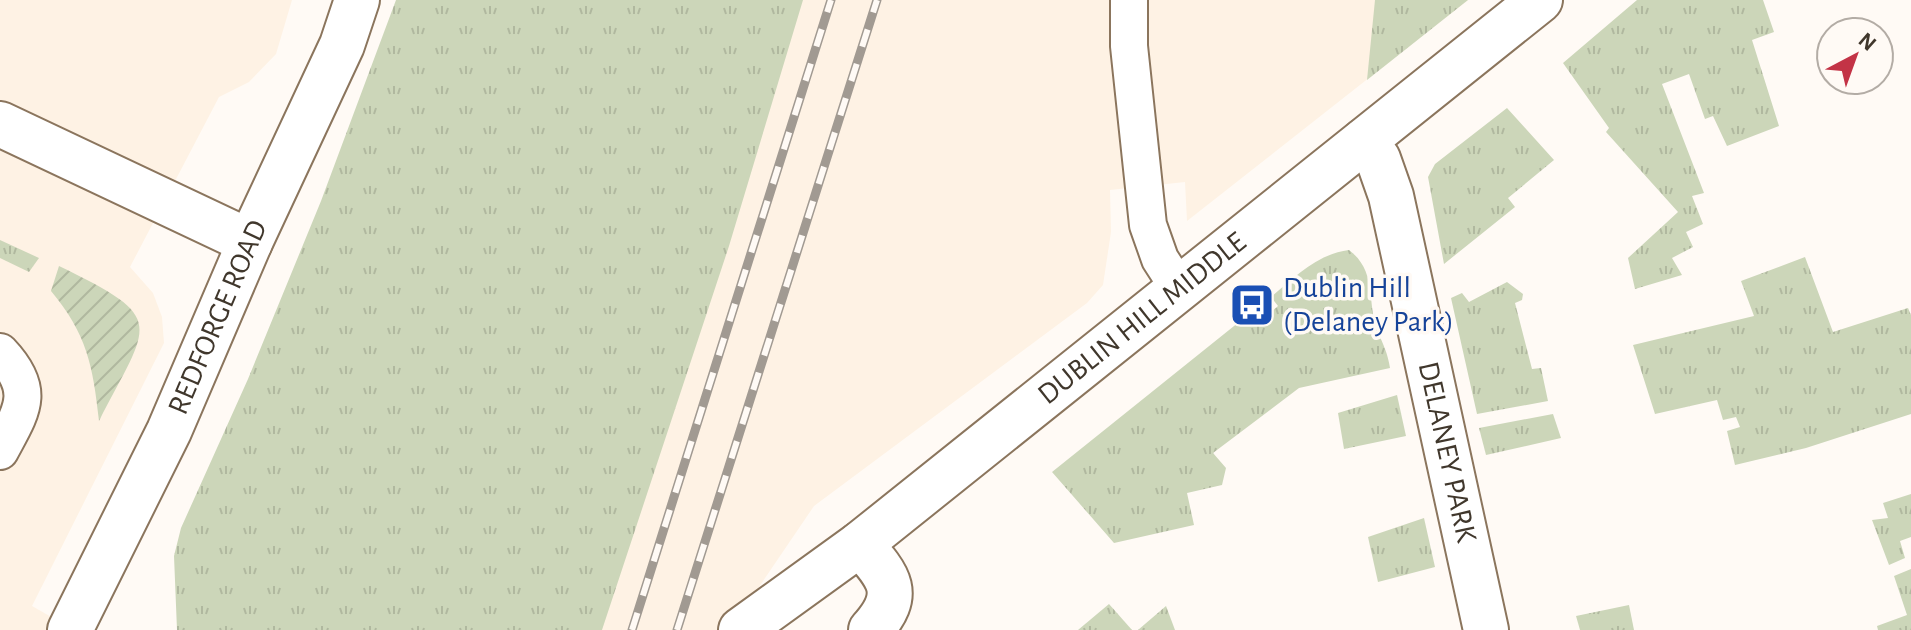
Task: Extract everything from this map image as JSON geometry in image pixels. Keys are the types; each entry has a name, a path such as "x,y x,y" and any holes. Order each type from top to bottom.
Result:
{"street":[{"name":"REDFORGE ROAD","path":"70,630 169,431 250,242 342,45 357,0"},
{"name":"DUBLIN HILL MIDDLE","path":"741,630 860,544 1540,0"},
{"path":"0,124 250,242"},
{"name":"DELANEY PARK","path":"1364,141 1378,159 1391,196 1486,630"},
{"path":"860,544 888,576 891,593 887,612 871,630"}],"lane":[{"path":"1129,0 1129,46 1148,225 1160,259 1178,287"},
{"path":"0,352 23,385 24,405 0,451"}],"shaded area":[{"path":"0,0 292,0 276,54 249,82 219,97 130,267 153,293 162,317 164,343 32,606 74,630 0,630"},
{"path":"735,0 1468,0 1187,221 1185,182 1110,190 1111,232 1103,285 1087,303 814,506 759,587 744,630 589,630"}],"green space":[{"path":"396,0 803,0 729,246 602,630 177,630 174,556 181,528 248,379 321,201"},
{"path":"1375,0 1468,0 1367,80"},
{"path":"1637,0 1763,0 1774,32 1752,40 1779,126 1727,146 1713,116 1705,119 1689,74 1662,84 1704,193 1692,196 1703,224 1686,232 1693,247 1672,258 1682,275 1635,289 1628,258 1678,212 1606,132 1609,128 1563,63"},
{"path":"1507,108 1554,160 1508,198 1515,207 1444,264 1428,177 1435,164"},
{"path":"0,240 39,258 29,272 0,258"},
{"path":"1349,250 1368,278 1374,321 1390,368 1299,388 1213,453 1226,468 1222,485 1187,493 1194,525 1114,543 1052,472 1249,314 1258,323 1278,306 1271,297 1307,268 1327,256"},
{"path":"1805,257 1833,332 1908,308 1911,315 1911,414 1806,448 1735,465 1727,431 1740,427 1736,417 1723,420 1717,400 1655,414 1633,345 1754,316 1741,281"},
{"path":"59,266 119,299 133,312 139,326 138,342 130,362 99,421 86,352 73,322 51,291"},
{"path":"1507,282 1523,294 1522,300 1515,303 1532,369 1541,368 1548,401 1477,414 1451,298 1462,293 1469,302"},
{"path":"1397,395 1406,436 1344,449 1338,413"},
{"path":"1553,414 1561,438 1486,455 1479,428"},
{"path":"1911,494 1911,537 1900,541 1905,558 1889,565 1872,520 1888,518 1883,503"},
{"path":"1424,518 1435,567 1378,582 1368,537"},
{"path":"1911,569 1911,630 1878,630 1877,626 1907,615 1894,576"},
{"path":"1109,604 1132,630 1078,630"},
{"path":"1629,605 1634,630 1580,630 1576,616"},
{"path":"1166,606 1175,630 1138,630"}],"railway":[{"path":"632,630 831,0"},
{"path":"677,630 877,0"}],"place":[{"name":"Dublin Hill (Delaney Park)","path":"1252,305"}]}
